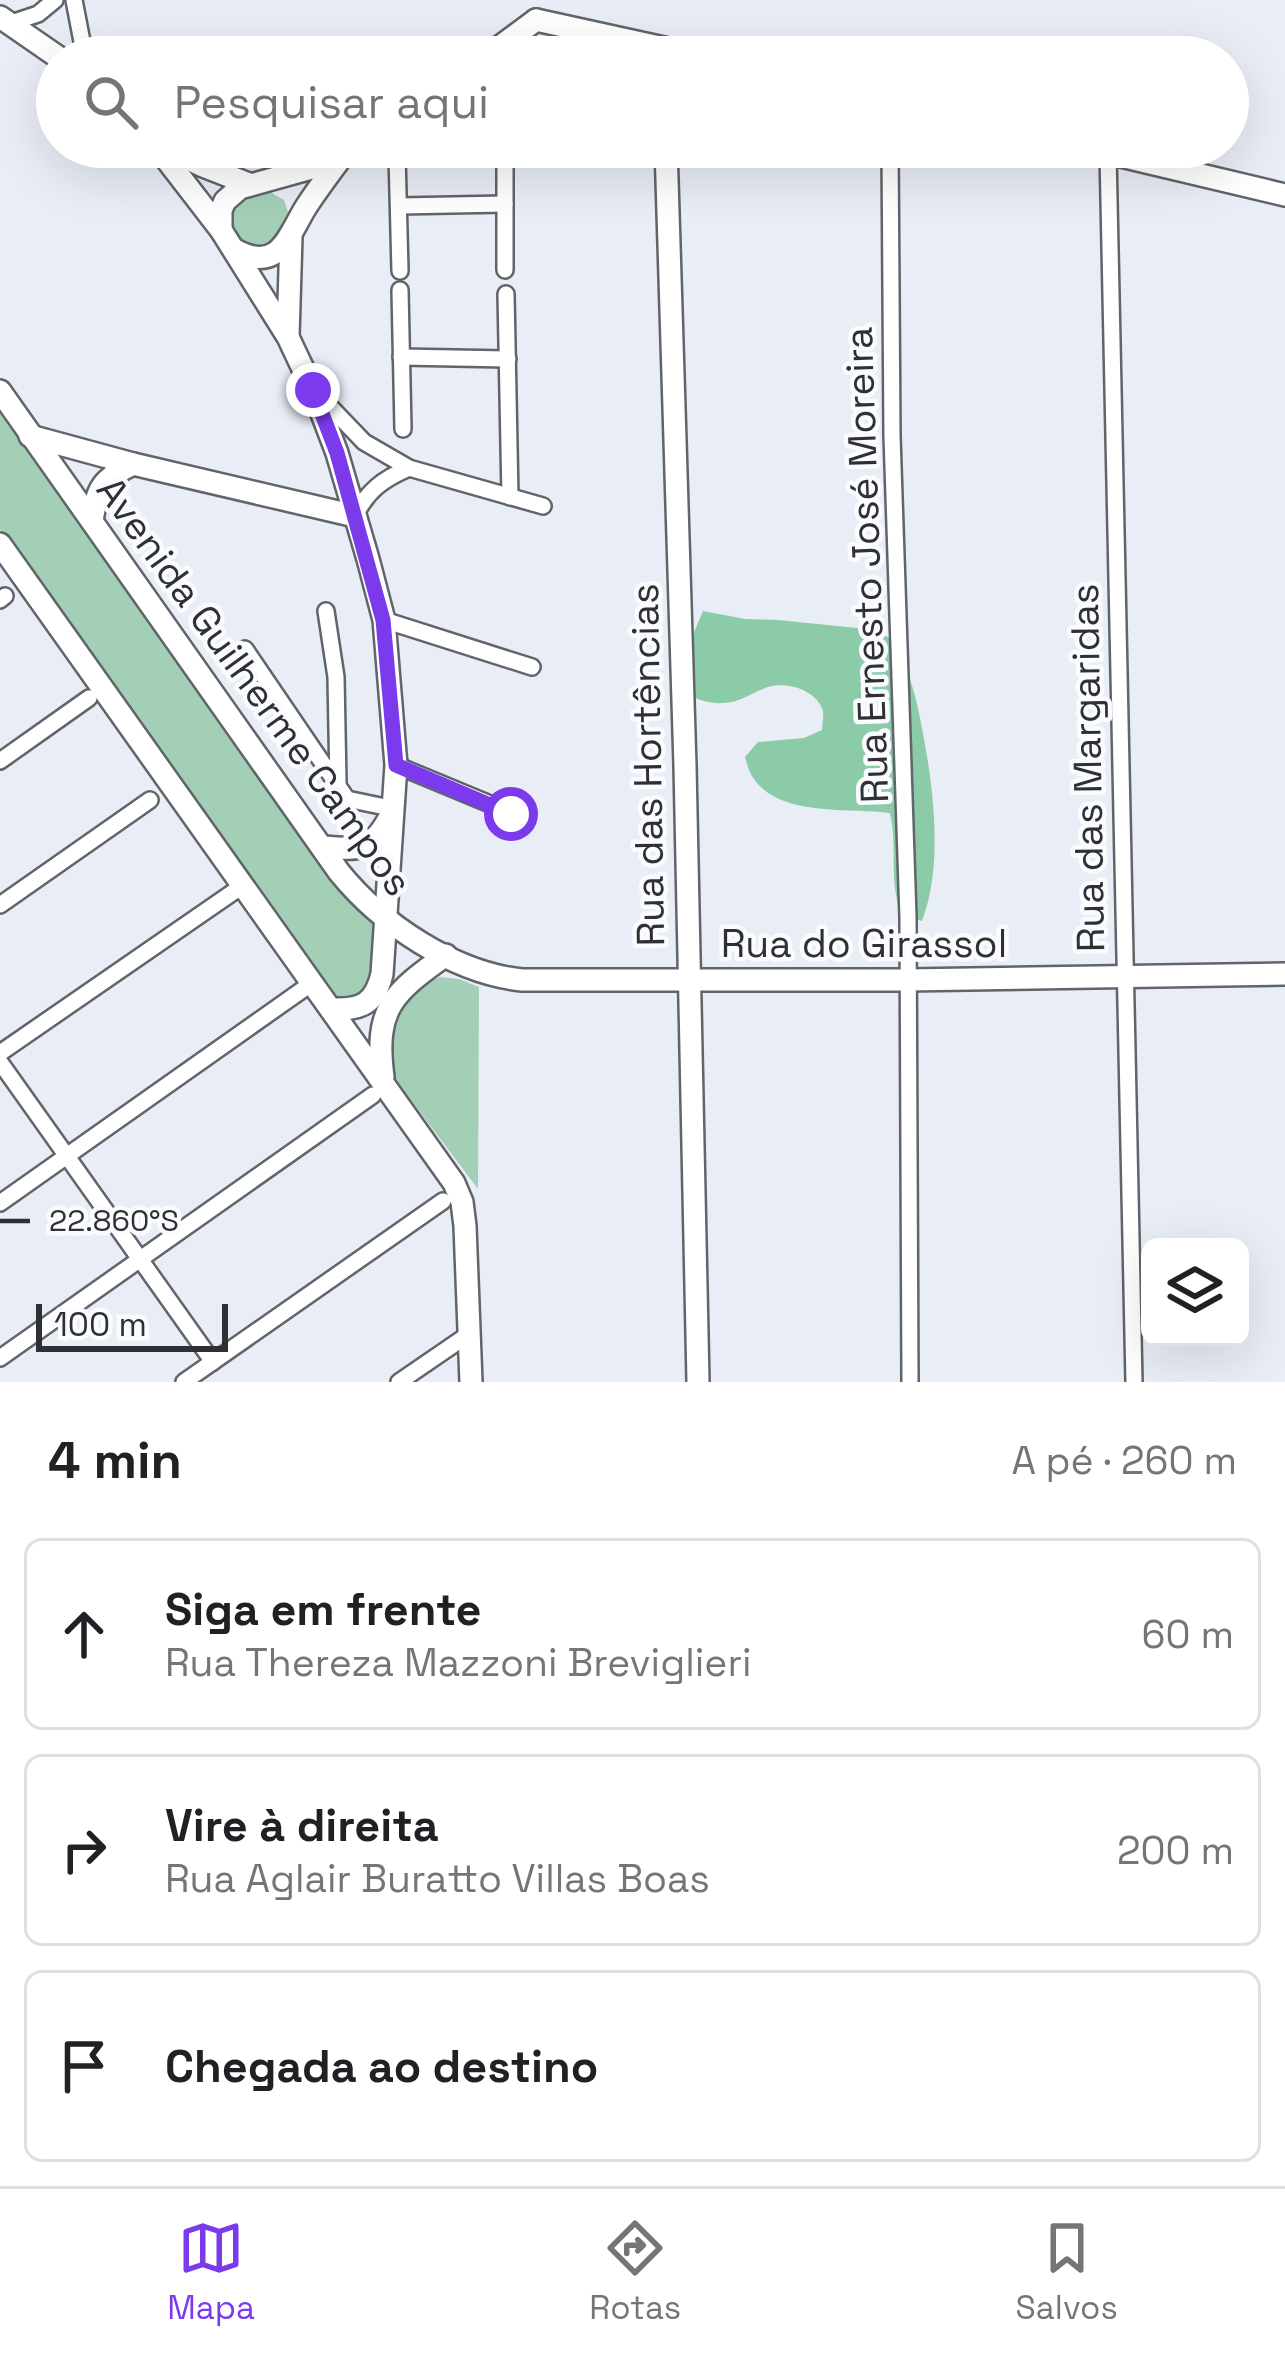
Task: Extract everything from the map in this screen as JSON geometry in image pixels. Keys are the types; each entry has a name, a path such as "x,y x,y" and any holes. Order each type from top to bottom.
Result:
{"main road":[{"path":"508,36 535,10 614,36"},
{"path":"4,22 36,43"},
{"path":"175,168 235,250 288,337 337,453 355,516 383,620 396,765 386,920"},
{"path":"209,168 268,185 291,205 288,337"},
{"path":"221,230 225,201 240,188 304,168"},
{"path":"235,250 244,255 276,253 338,168"},
{"name":"Rua das Hortências","path":"667,168 698,1382"},
{"path":"1171,168 1285,195"},
{"name":"Avenida Guilherme Campos","path":"0,391 360,898 386,920 379,987 354,1010 332,1009"},
{"path":"30,436 355,516"},
{"path":"92,521 102,485 113,473 133,464"},
{"path":"0,544 332,1009 448,1192 462,1202 471,1382"},
{"path":"323,847 372,844 394,809"},
{"name":"Rua do Girassol","path":"386,920 446,956 512,979 1285,974"},
{"path":"379,1089 382,1036 390,1004 412,979 446,956"}],"street":[{"path":"4,22 38,14 55,0"},
{"path":"74,0 81,36"},
{"path":"284,175 288,168"},
{"path":"398,168 400,271"},
{"path":"505,168 505,270"},
{"name":"Rua Ernesto José Moreira","path":"890,168 892,436 907,840 910,1382"},
{"name":"Rua das Margaridas","path":"1108,168 1134,1382"},
{"path":"399,206 505,204"},
{"path":"400,290 403,429"},
{"path":"506,294 511,497"},
{"path":"401,357 508,358"},
{"path":"313,390 364,442 409,468 543,506"},
{"path":"355,516 374,487 409,468"},
{"path":"326,610 335,677 338,786"},
{"path":"383,620 532,667"},
{"path":"245,649 347,800 394,809"},
{"path":"0,761 89,698"},
{"path":"396,765 502,808 518,822"},
{"path":"0,905 150,800"},
{"path":"213,1362 0,1057 242,886"},
{"path":"0,1203 312,983"},
{"path":"0,1358 379,1089"},
{"path":"184,1382 448,1192"},
{"path":"400,1382 469,1334"}],"green space":[{"path":"265,189 284,200 291,221 265,252 229,236 229,223 232,201"},
{"path":"0,404 372,919 373,964 357,1004 334,999 0,529"},
{"path":"703,611 867,629 903,649 922,729 934,813 933,870 922,921 902,915 898,903 890,813 796,805 763,789 751,774 745,757 758,742 804,738 822,730 823,711 815,698 784,685 724,703 687,695 685,654"},
{"path":"440,977 479,987 478,1189 389,1071 389,1040 397,1014 414,993"}],"route":[{"path":"313,390 337,453 383,620 396,765 511,814"}]}
